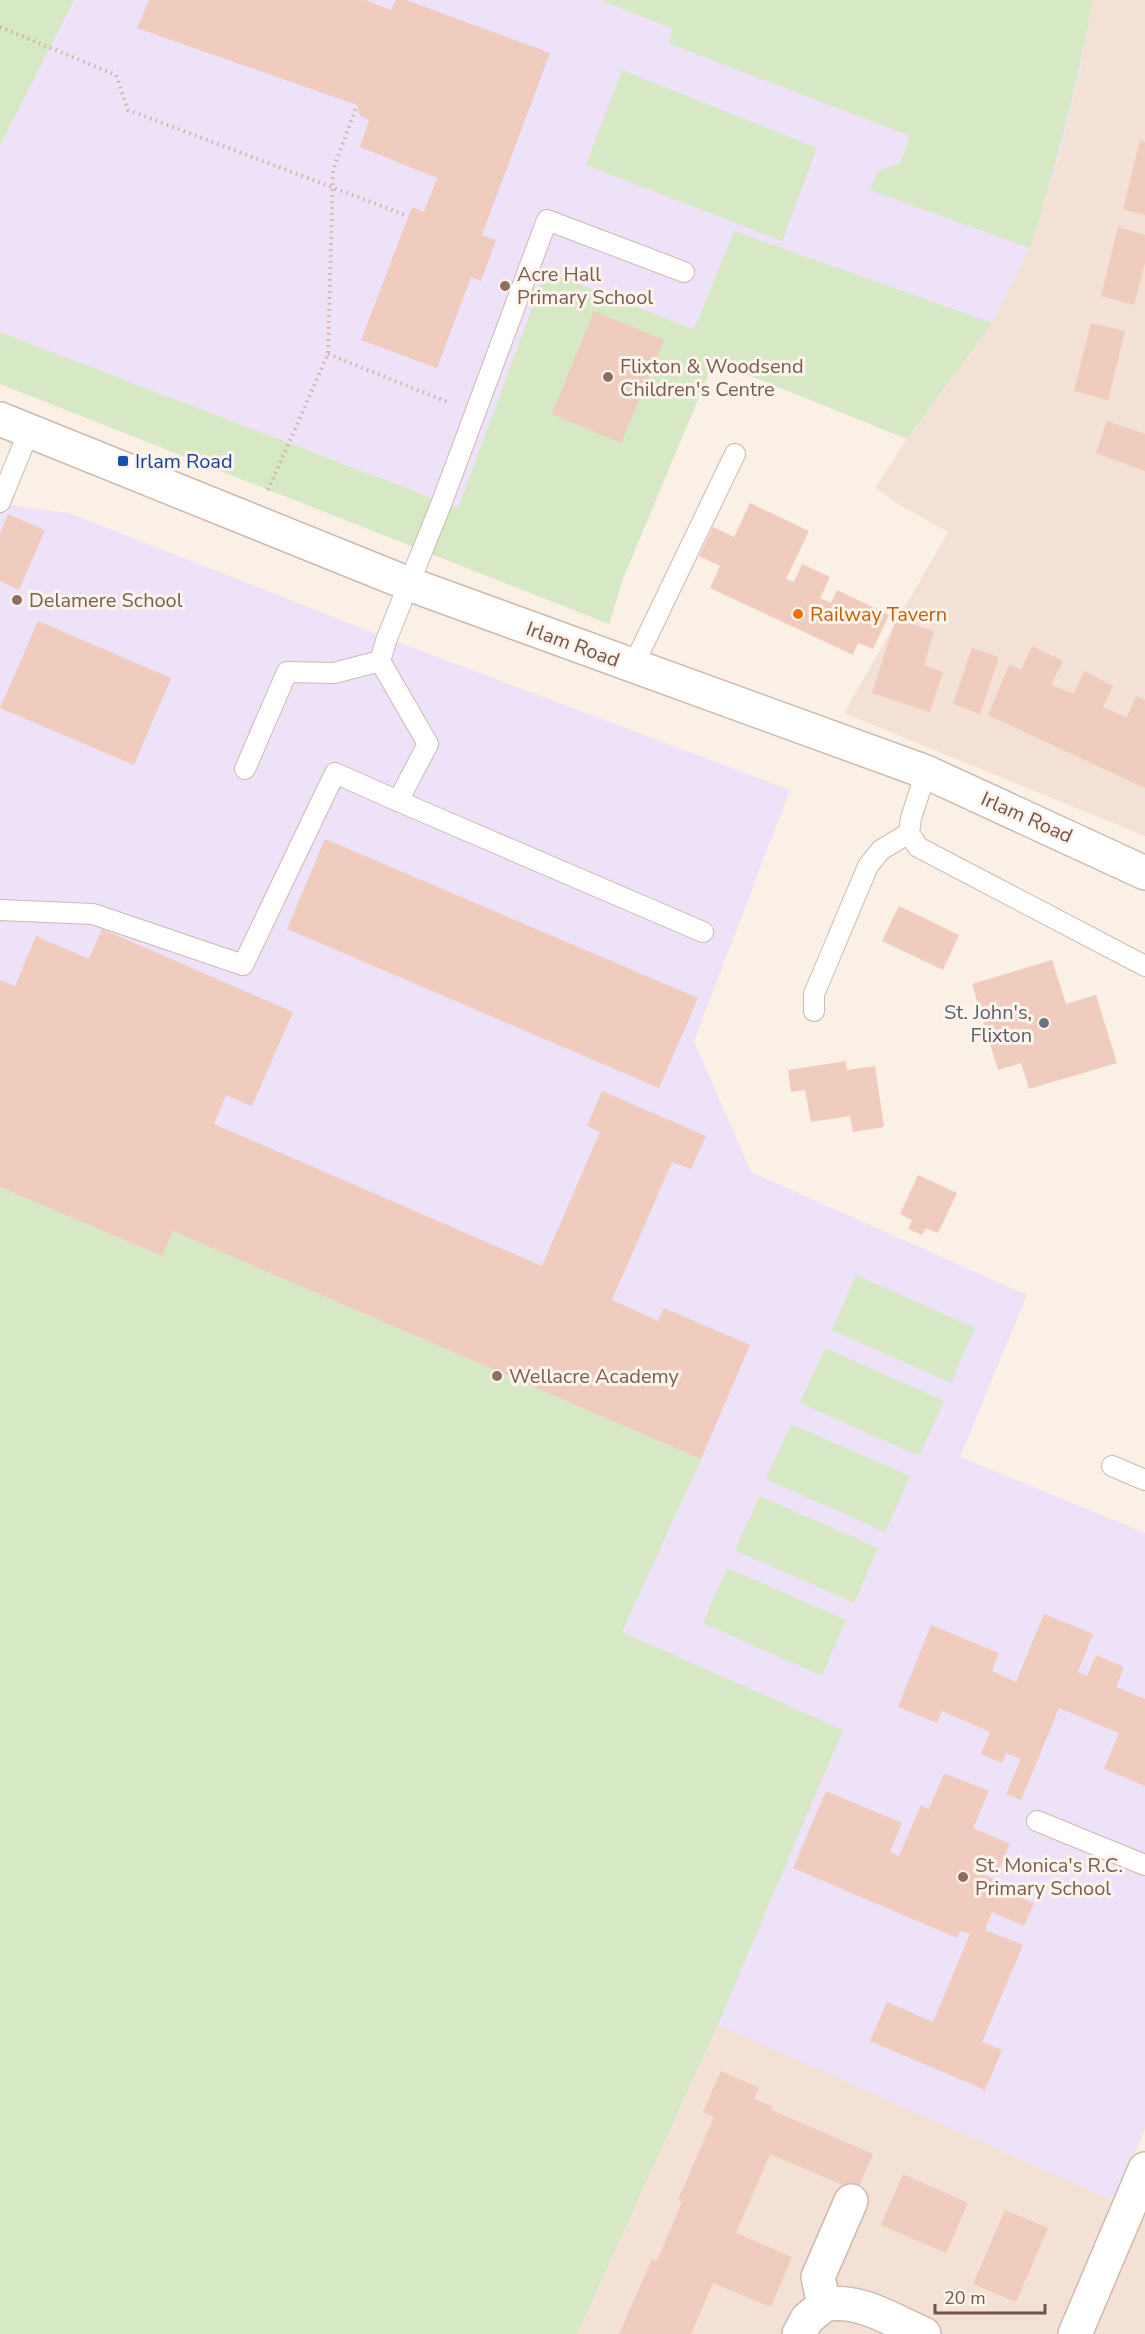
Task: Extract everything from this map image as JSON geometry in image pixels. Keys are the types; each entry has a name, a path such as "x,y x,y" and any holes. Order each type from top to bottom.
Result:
{"street":[{"name":"Irlam Road","path":"15,425 409,584 926,772 1145,873"},
{"path":"1075,2334 1145,2169"},
{"path":"824,2305 818,2277 851,2201"},
{"path":"799,2334 807,2319 824,2305 839,2302 854,2304 924,2334"}],"lane":[{"path":"380,661 476,413 547,220 684,272"},
{"path":"0,502 15,425"},
{"path":"633,666 735,454"},
{"path":"245,769 287,672 334,673 380,661"},
{"path":"380,661 428,744 398,801"},
{"path":"926,772 911,818 909,833 918,847 1145,966"},
{"path":"0,910 93,914 243,965 335,773 703,932"},
{"path":"814,1011 814,994 868,866 881,850 909,833"},
{"path":"1112,1466 1145,1480"},
{"path":"1037,1821 1145,1865"}],"path":[{"path":"0,27 116,75 128,111 408,216"},
{"path":"254,522 328,354 333,170 357,105"},
{"path":"328,354 476,413"}],"shaded area":[{"name":"Acre Hall Primary School","path":"74,0 1093,0 1080,71 1059,157 1030,248 992,323 907,439 714,361 624,576 458,508 0,332 0,146"},
{"path":"1093,0 1145,0 1145,836 844,713 948,532 875,488 907,439 992,323 1059,157 1080,71"},
{"name":"Wellacre Academy","path":"0,504 69,513 387,638 790,790 694,1041 751,1172 1027,1295 960,1457 1145,1533 1145,2129 1114,2201 718,2025 577,2334 0,2334"},
{"path":"718,2024 1145,2215 1145,2334 577,2334"}],"green space":[{"path":"0,0 74,0 0,146"},
{"path":"601,0 1093,0 1065,125 1030,248 870,190 878,171 900,164 910,136 668,43 673,29"},
{"path":"622,70 817,148 782,241 586,165"},
{"path":"734,231 992,323 907,439 714,361 624,576 609,624 0,384 0,332 458,508 546,271 694,330"},
{"path":"0,1187 161,1256 173,1231 701,1459 622,1632 843,1730 718,2024 577,2334 0,2334"},
{"path":"856,1275 975,1328 951,1383 832,1330"},
{"path":"825,1348 944,1401 919,1456 800,1403"},
{"path":"791,1424 910,1476 885,1532 766,1479"},
{"path":"760,1496 878,1548 854,1603 735,1550"},
{"path":"727,1568 846,1620 822,1676 703,1623"}],"building":[{"path":"149,0 365,0 391,10 396,0 406,0 550,53 482,235 496,240 481,281 471,277 437,368 361,340 412,207 424,212 437,178 360,147 369,120 360,116 357,105 137,28"},
{"path":"1140,140 1145,142 1145,215 1123,209"},
{"path":"1118,227 1145,235 1145,263 1134,305 1101,296"},
{"name":"Flixton & Woodsend Children's Centre","path":"594,311 664,340 621,443 552,414"},
{"path":"1091,323 1125,331 1108,400 1074,391"},
{"path":"1107,421 1145,434 1145,471 1096,453"},
{"path":"750,503 809,531 786,579 794,582 802,564 830,577 820,598 831,603 837,590 889,615 873,649 858,643 853,655 710,588 720,566 699,556 713,527 734,537"},
{"path":"8,514 45,530 19,590 0,581 0,534"},
{"path":"896,619 934,631 924,665 943,672 930,712 872,693"},
{"path":"38,621 171,678 134,765 0,708"},
{"path":"1032,646 1063,661 1051,685 1074,694 1084,671 1113,686 1103,707 1127,718 1136,696 1145,700 1145,788 988,715 1009,665 1021,670"},
{"path":"972,648 999,657 980,714 953,704"},
{"path":"325,839 698,998 659,1088 287,929"},
{"path":"899,906 959,935 943,970 882,941"},
{"path":"102,929 293,1012 252,1106 226,1095 214,1124 542,1266 600,1132 587,1126 602,1091 706,1136 691,1169 672,1162 612,1300 658,1321 664,1308 750,1345 701,1459 173,1231 162,1256 0,1187 0,980 15,986 36,936 89,959"},
{"name":"St. John's, Flixton","path":"1052,960 1066,1004 1096,995 1117,1063 1029,1089 1021,1063 998,1070 972,984"},
{"path":"846,1061 847,1070 875,1066 884,1127 853,1132 850,1116 811,1122 805,1090 791,1092 788,1070"},
{"path":"918,1175 957,1193 938,1233 926,1228 922,1235 908,1229 912,1220 900,1214"},
{"path":"1044,1614 1093,1634 1078,1672 1087,1676 1096,1655 1124,1667 1116,1687 1145,1699 1145,1786 1104,1769 1119,1733 1059,1708 1021,1800 1006,1794 1021,1759 1006,1753 1002,1763 981,1754 990,1732 942,1711 937,1723 898,1707 931,1625 999,1653 992,1671 1016,1682"},
{"path":"944,1773 989,1791 973,1828 1010,1844 999,1870 985,1865 981,1874 1004,1883 1001,1889 1034,1903 1024,1926 992,1912 985,1930 1023,1945 982,2042 1002,2050 985,2090 870,2041 887,2002 933,2022 970,1934 960,1931 957,1938 793,1868 826,1791 902,1823 890,1852 899,1856 921,1805 929,1809"},
{"path":"721,2071 759,2088 754,2099 772,2106 771,2110 873,2154 857,2191 770,2154 736,2233 792,2257 771,2307 713,2283 691,2334 619,2334 652,2259 657,2261 682,2202 678,2200 714,2117 703,2112"},
{"path":"903,2174 968,2203 946,2253 881,2225"},
{"path":"1005,2210 1048,2228 1016,2302 973,2284"}],"place":[{"name":"Acre Hall Primary School","path":"505,286"},
{"name":"Flixton & Woodsend Children's Centre","path":"608,377"},
{"name":"Irlam Road","path":"123,461"},
{"name":"Delamere School","path":"17,600"},
{"name":"Railway Tavern","path":"798,614"},
{"name":"St. John's, Flixton","path":"1044,1023"},
{"name":"Wellacre Academy","path":"497,1376"},
{"name":"St. Monica's R.C. Primary School","path":"963,1877"}]}
